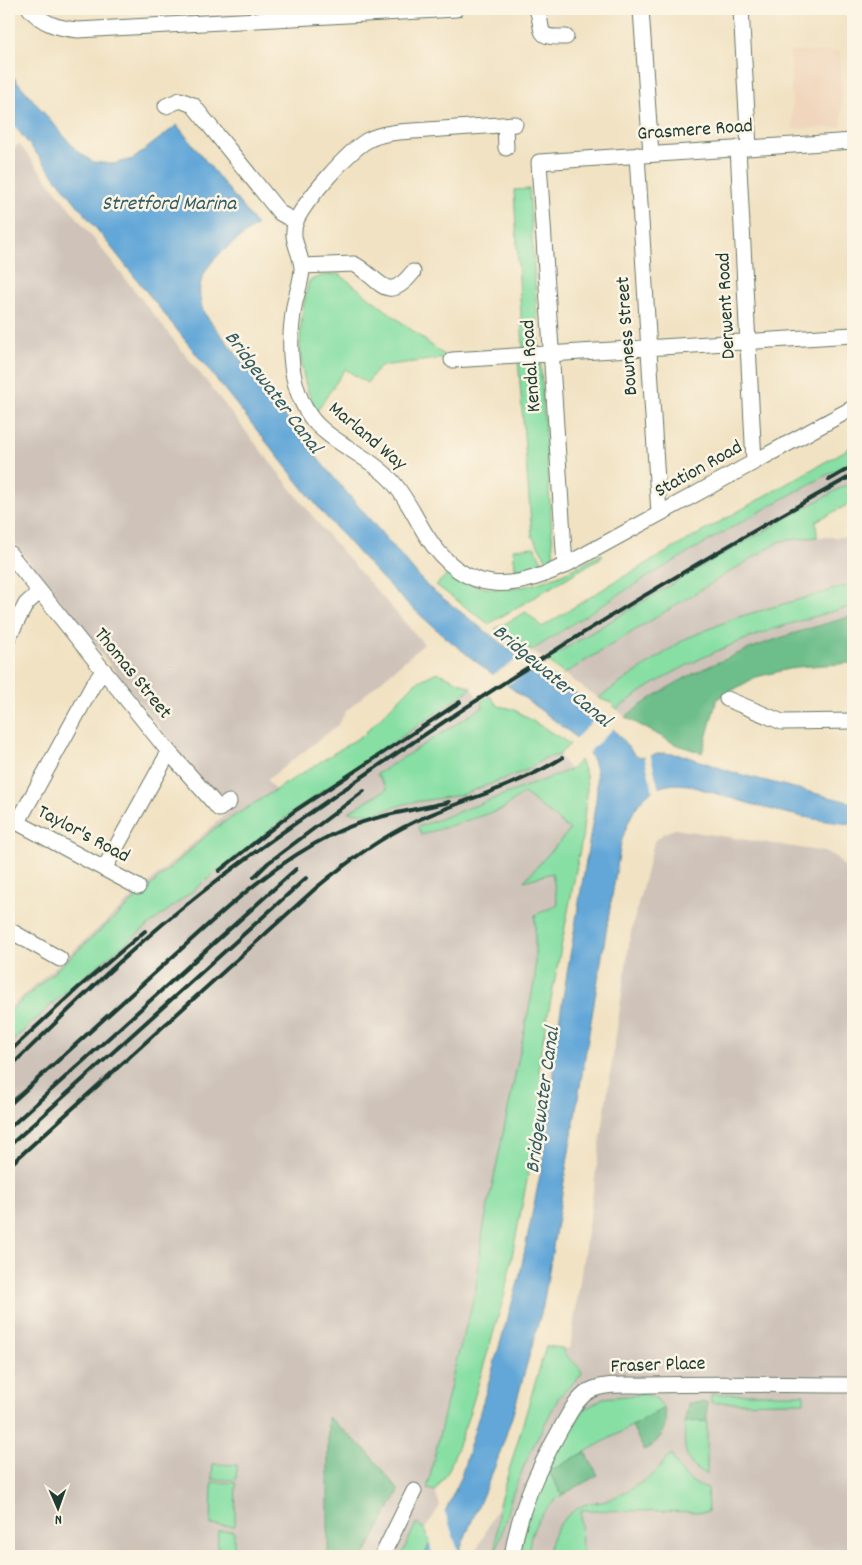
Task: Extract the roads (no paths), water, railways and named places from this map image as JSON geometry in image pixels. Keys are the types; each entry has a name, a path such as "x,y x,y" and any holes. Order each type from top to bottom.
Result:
{"street":[{"path":"30,9 37,17 60,29 78,30 456,9"},
{"path":"537,9 540,32 550,38 566,37"},
{"name":"Bowness Street","path":"641,9 649,348 660,514"},
{"name":"Derwent Road","path":"741,9 749,342 754,462"},
{"path":"166,106 180,100 193,105 280,213 296,222 348,156 371,139 389,134 510,124 506,148"},
{"name":"Grasmere Road","path":"539,162 853,141"},
{"name":"Kendal Road","path":"539,162 565,566"},
{"name":"Marland Way","path":"296,222 293,238 302,266 291,325 291,357 294,379 301,399 317,424 385,474 402,494 438,551 451,566 466,576 488,584 501,585 539,577 565,566"},
{"path":"302,266 354,264 381,286 391,289 401,285 413,272"},
{"path":"452,360 853,335"},
{"name":"Station Road","path":"565,566 853,408"},
{"name":"Thomas Street","path":"9,553 169,752 219,809 229,802"},
{"path":"9,636 26,604 39,592"},
{"path":"13,820 93,685 104,670"},
{"path":"738,698 782,722 853,721"},
{"path":"104,869 169,752"},
{"name":"Taylor's Road","path":"13,820 138,887"},
{"path":"9,930 60,958"},
{"name":"Fraser Place","path":"512,1556 522,1512 537,1470 571,1411 580,1398 591,1390 609,1387 675,1384 853,1385"},
{"path":"382,1556 414,1492"}],"water":[{"path":"9,72 76,150 93,162 113,164 133,159 177,125 257,225 222,252 205,272 200,284 200,298 204,313 323,465 427,586 502,644 584,699 599,712 636,756 644,757 663,753 682,755 735,773 853,803 853,824 832,822 790,814 688,785 674,784 651,791 630,818 621,843 543,1306 513,1414 496,1464 457,1556 424,1556 460,1480 519,1279 542,1165 552,1093 554,1051 596,801 597,780 594,764 586,749 572,734 456,646 393,590 322,512 9,119"}],"railway":[{"path":"829,480 853,466"},
{"path":"9,1068 93,987 158,928 234,867 289,828 400,751 511,678 680,574 853,475"},
{"path":"219,871 293,812 460,702"},
{"path":"9,1166 316,888 351,860 375,843 414,822 508,785 562,758"},
{"path":"254,877 268,863 364,791"},
{"path":"9,1105 246,891 288,860 310,846 347,828 390,815 449,802"},
{"path":"9,1128 296,869"},
{"path":"9,1146 306,878"},
{"path":"9,1052 78,988 145,931"}],"water label":[{"name":"Stretford Marina","path":"169,205"},
{"name":"Bridgewater Canal","path":"272,393"},
{"name":"Bridgewater Canal","path":"551,677"},
{"name":"Bridgewater Canal","path":"544,1100"}]}
